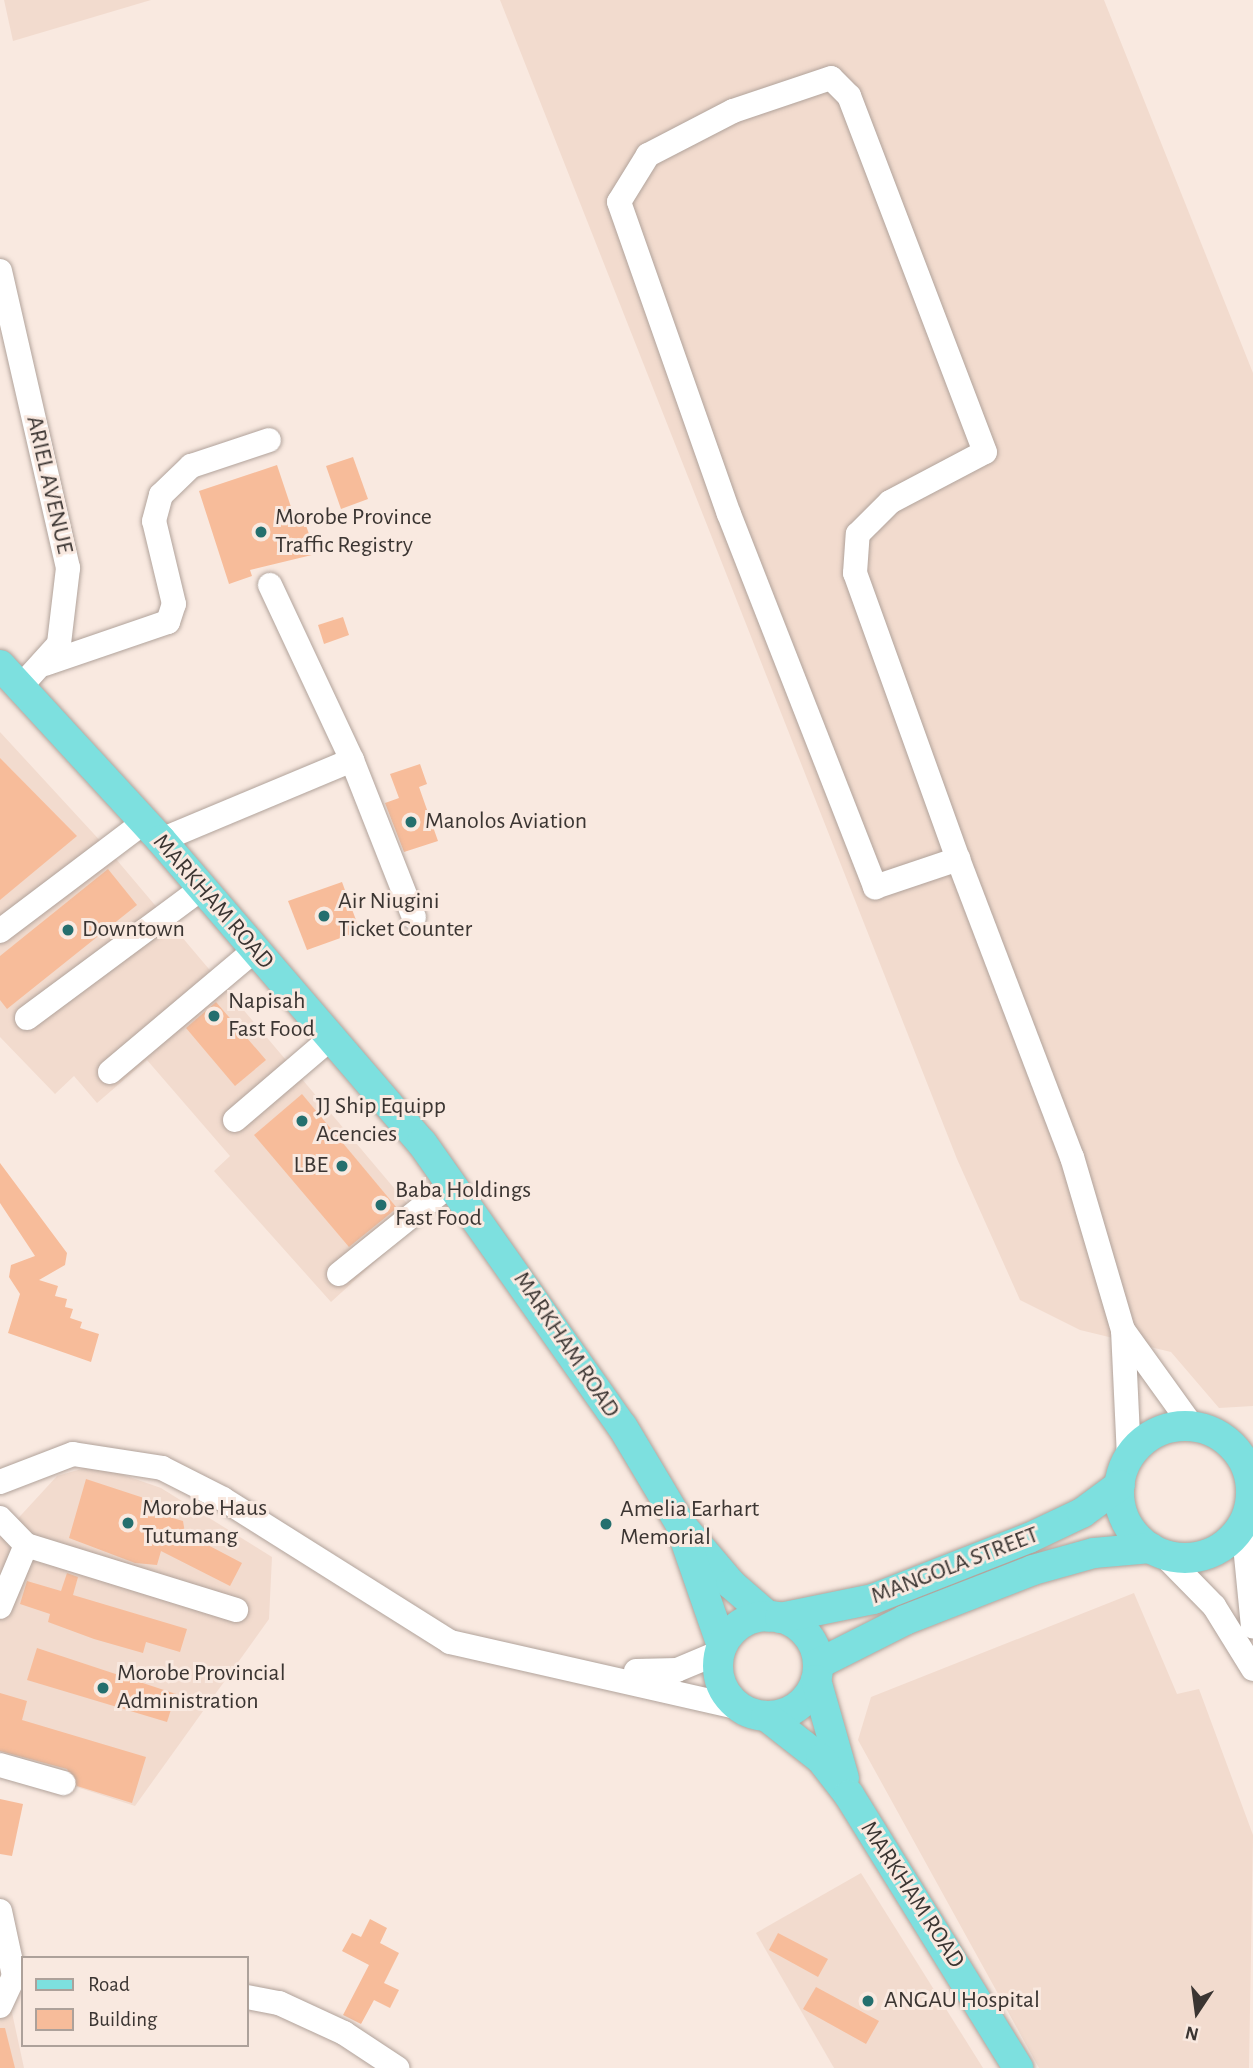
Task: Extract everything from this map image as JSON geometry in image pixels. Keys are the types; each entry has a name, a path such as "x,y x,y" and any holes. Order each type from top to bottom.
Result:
{"main road":[{"name":"MARKHAM ROAD","path":"0,665 153,831 452,1183 622,1426 681,1525 731,1584 775,1618"},
{"path":"1204,1430 1242,1457 1252,1489 1248,1511 1217,1550 1199,1556 1157,1551 1126,1521 1119,1485 1129,1456 1156,1433 1204,1430 1253,1433"},
{"name":"MANGOLA STREET","path":"775,1618 873,1599 1060,1525 1119,1485"},
{"name":"MARKHAM ROAD","path":"681,1525 721,1649"},
{"name":"MANGOLA STREET","path":"817,1672 894,1625 1032,1570 1094,1553 1157,1551"},
{"path":"775,1618 810,1640 817,1672 792,1710 753,1712 721,1683 721,1649 741,1625 775,1618"},
{"name":"MARKHAM ROAD","path":"817,1672 849,1795"},
{"name":"MARKHAM ROAD","path":"753,1712 800,1740 849,1795 1018,2068"}],"street":[{"path":"958,859 875,887 729,514 619,202 648,155 733,111 831,78 849,96 985,452 890,502 858,534 855,573 958,859 1072,1157 1123,1331 1129,1456"},
{"name":"ARIEL AVENUE","path":"0,271 68,568 59,645 45,664 21,686"},
{"path":"45,664 168,622 174,604 154,521 161,495 191,466 269,440"},
{"path":"271,585 352,760 414,918"},
{"path":"0,931 153,831 352,760"},
{"path":"27,1018 202,888"},
{"path":"110,1072 255,950"},
{"path":"235,1120 331,1038"},
{"path":"339,1273 452,1183"},
{"path":"1123,1331 1204,1430"},
{"path":"2,1476 73,1454 162,1468 223,1499 435,1634 474,1650 559,1664 753,1712"},
{"path":"1248,1511 1253,1628"},
{"path":"0,1518 26,1545 236,1611"},
{"path":"0,1607 26,1545"},
{"path":"1157,1551 1198,1586 1253,1669"},
{"path":"559,1664 667,1672 721,1649"},
{"path":"0,1765 63,1783"},
{"path":"0,1911 18,1976 0,2006"},
{"path":"248,1997 279,2003 322,2023 397,2068"}],"shaded area":[{"path":"4,0 151,0 13,41"},
{"path":"500,0 1104,0 1253,373 1253,1406 1219,1408 1171,1352 1080,1330 1020,1300 957,1159"},
{"path":"0,732 105,846 421,1220 331,1302 214,1171 230,1156 147,1060 97,1103 74,1076 55,1094 0,1037"},
{"path":"95,1465 161,1488 272,1557 269,1619 135,1806 0,1762 0,1538 57,1476"},
{"path":"1134,1593 1177,1694 1199,1689 1253,1835 1249,2068 1039,2068 858,1740 871,1697"},
{"name":"ANGAU Hospital","path":"861,1873 983,2068 834,2068 756,1933"},
{"path":"11,2008 24,2068 0,2068 0,2014"}],"building":[{"path":"353,457 368,499 341,509 326,466"},
{"name":"Morobe Province Traffic Registry","path":"277,465 295,519 303,517 316,554 250,570 252,576 229,584 199,491"},
{"path":"343,617 349,635 324,644 318,625"},
{"name":"Downtown","path":"0,758 77,836 0,900"},
{"name":"Manolos Aviation","path":"420,764 427,784 419,787 438,841 404,852 385,803 399,798 390,774"},
{"name":"Downtown","path":"108,869 137,905 7,1009 0,1000 0,956"},
{"name":"Air Niugini Ticket Counter","path":"342,882 360,931 307,950 288,901"},
{"path":"216,1002 266,1060 235,1086 186,1028"},
{"path":"302,1094 397,1208 349,1247 254,1135"},
{"path":"0,1163 67,1253 65,1265 39,1280 58,1286 55,1296 67,1299 65,1307 73,1309 70,1318 82,1322 80,1328 99,1334 91,1362 8,1333 20,1294 9,1277 11,1265 35,1256 0,1203"},
{"name":"Morobe Haus Tutumang","path":"86,1479 153,1501 152,1506 164,1509 162,1515 183,1521 185,1533 242,1563 230,1586 161,1551 157,1565 135,1563 69,1538"},
{"path":"67,1573 78,1577 73,1595 187,1629 180,1652 146,1642 143,1653 94,1639 48,1622 50,1614 20,1604 27,1581 61,1591"},
{"path":"37,1648 176,1694 167,1722 27,1680"},
{"path":"0,1693 27,1701 22,1720 146,1757 132,1803 77,1786 67,1769 0,1751"},
{"path":"0,1799 23,1804 12,1856 0,1854"},
{"path":"370,1919 387,1928 380,1943 399,1953 384,1983 399,1990 390,2008 374,2000 361,2024 343,2015 369,1965 342,1951 352,1933 361,1937"},
{"path":"778,1933 828,1959 818,1977 769,1950"},
{"path":"816,1987 879,2021 866,2044 803,2009"},
{"path":"0,2028 5,2028 15,2068 0,2068"}],"place":[{"name":"Morobe Province Traffic Registry","path":"261,532"},
{"name":"Manolos Aviation","path":"411,822"},
{"name":"Air Niugini Ticket Counter","path":"324,916"},
{"name":"Downtown","path":"68,930"},
{"name":"Napisah Fast Food","path":"214,1016"},
{"name":"JJ Ship Equipp Acencies","path":"302,1121"},
{"name":"LBE","path":"342,1166"},
{"name":"Baba Holdings Fast Food","path":"381,1205"},
{"name":"Morobe Haus Tutumang","path":"128,1523"},
{"name":"Amelia Earhart Memorial","path":"606,1524"},
{"name":"Morobe Provincial Administration","path":"103,1688"},
{"name":"ANGAU Hospital","path":"868,2001"}]}
